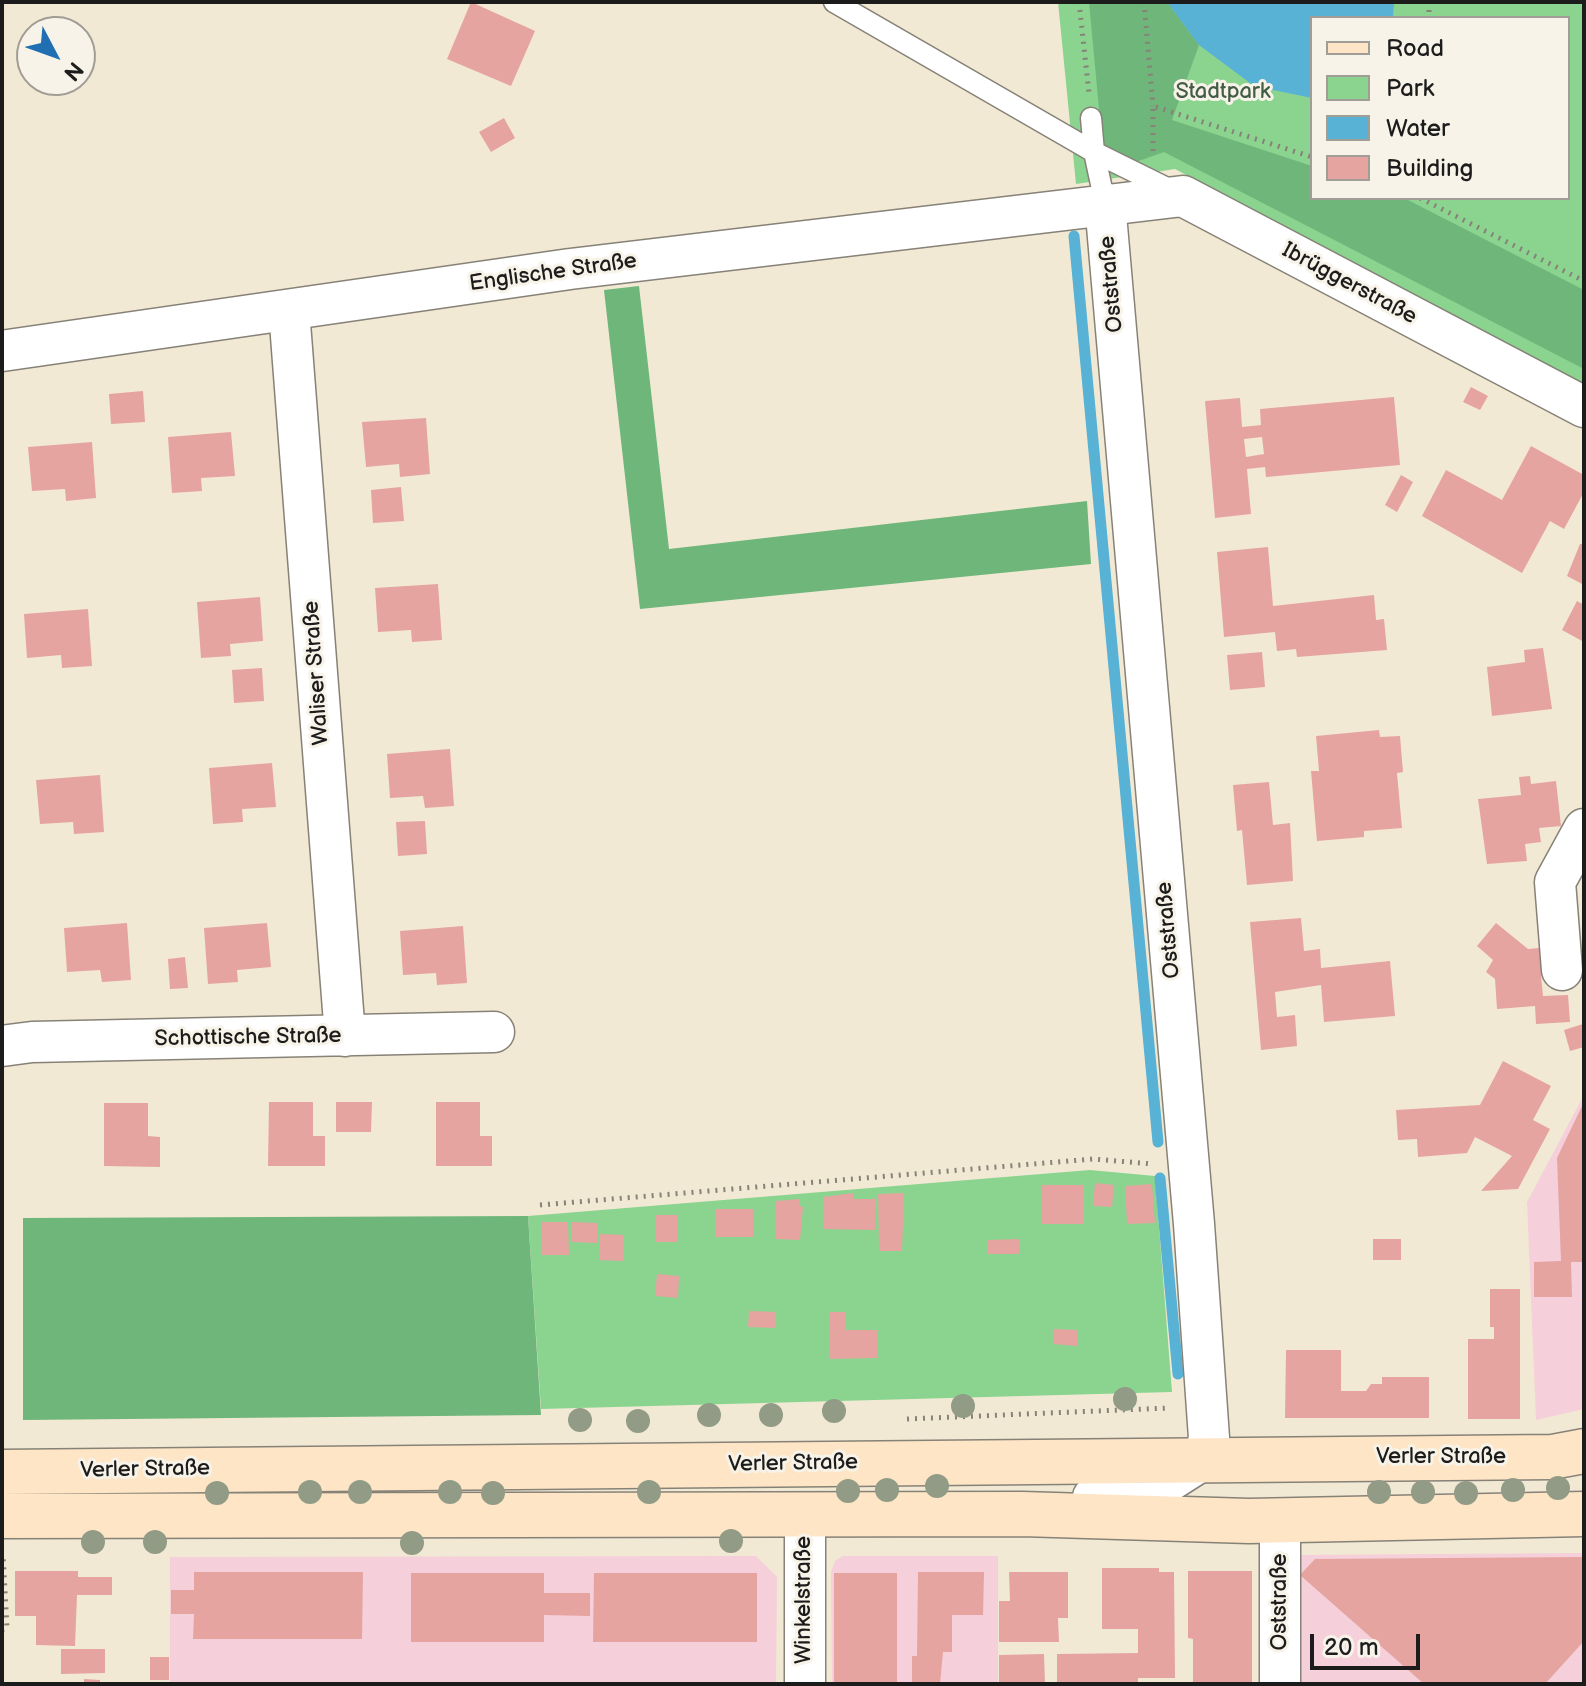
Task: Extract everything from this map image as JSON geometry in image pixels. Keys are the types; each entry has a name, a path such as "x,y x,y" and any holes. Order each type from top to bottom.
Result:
{"main road":[{"name":"Verler Straße","path":"2,1472 1552,1457 1584,1451"},
{"name":"Verler Straße","path":"3,1535 805,1516 1022,1514 1280,1520 1584,1514"}],"street":[{"path":"1105,203 1183,196"},
{"name":"Ibrüggerstraße","path":"1183,196 1584,407"},
{"name":"Englische Straße","path":"2,351 570,269 1105,203"},
{"name":"Oststraße","path":"1105,203 1189,1166 1208,1418 1204,1459"},
{"name":"Waliser Straße","path":"289,310 345,1036"},
{"path":"1562,970 1555,882 1584,829"},
{"name":"Schottische Straße","path":"2,1046 32,1042 494,1032"},
{"path":"1022,1514 1048,1497 1146,1496 1204,1459"},
{"name":"Winkelstraße","path":"805,1516 805,1684"},
{"name":"Oststraße","path":"1280,1520 1280,1684"}],"lane":[{"path":"834,2 1094,152 1183,196"},
{"path":"1091,118 1094,152 1105,203"}],"path":[{"path":"1079,2 1091,118"},
{"path":"1144,2 1153,106 1153,152"},
{"path":"1153,106 1310,156"},
{"path":"1424,200 1584,281"},
{"path":"540,1205 1093,1159 1189,1166"},
{"path":"2,1630 7,1628 3,1535"}],"shaded area":[{"path":"1584,1095 1584,1409 1536,1420 1527,1202"},
{"path":"1584,1553 1584,1684 1297,1684 1296,1555"},
{"path":"756,1556 777,1577 776,1684 170,1684 170,1557"},
{"path":"843,1556 998,1556 998,1684 832,1684 831,1572 835,1561"}],"green space":[{"name":"Stadtpark","path":"1058,2 1584,2 1584,387 1175,169 1076,184"},
{"path":"1089,2 1167,2 1199,45 1172,120 1310,165 1310,200 1408,200 1584,290 1584,369 1164,152 1105,173"},
{"path":"639,286 669,549 1087,501 1091,564 640,609 604,290"},
{"path":"1090,1170 1155,1176 1172,1392 541,1409 528,1216"},
{"path":"528,1216 541,1415 23,1420 23,1218"}],"water":[{"path":"1167,2 1394,2 1393,16 1310,16 1310,98 1254,86 1199,45"}],"building":[{"path":"471,2 535,31 511,86 447,59"},
{"path":"504,118 515,138 491,152 479,132"},
{"path":"1471,387 1488,396 1480,410 1463,402"},
{"path":"143,391 145,422 111,424 109,394"},
{"path":"1394,397 1400,465 1266,477 1265,467 1247,469 1251,514 1215,518 1205,401 1240,398 1242,427 1261,425 1260,409","holes":["1262,437 1264,454 1246,457 1244,439"]},
{"path":"426,418 430,474 400,477 399,464 366,467 362,422"},
{"path":"231,432 235,476 201,478 202,491 172,493 168,437"},
{"path":"92,442 96,498 66,501 65,489 32,491 28,447"},
{"path":"1531,446 1584,475 1584,492 1564,529 1550,521 1522,573 1422,516 1446,470 1502,500"},
{"path":"1401,475 1413,482 1397,512 1385,505"},
{"path":"401,487 404,521 373,523 371,490"},
{"path":"1580,544 1584,544 1584,585 1567,576"},
{"path":"1268,547 1273,606 1374,595 1376,620 1384,619 1387,650 1297,657 1296,649 1277,651 1275,632 1224,637 1217,552"},
{"path":"438,584 442,640 412,642 411,630 378,632 375,588"},
{"path":"260,597 263,641 230,644 231,656 201,658 197,602"},
{"path":"1577,601 1584,605 1584,642 1562,630"},
{"path":"88,609 92,666 62,668 61,655 27,658 24,614"},
{"path":"1543,648 1552,709 1492,716 1487,667 1525,662 1524,650"},
{"path":"1262,652 1265,687 1230,690 1227,655"},
{"path":"262,668 264,701 234,703 232,670"},
{"path":"1379,730 1380,737 1400,736 1403,772 1397,773 1402,828 1364,831 1364,837 1317,841 1311,771 1319,771 1316,736"},
{"path":"450,749 454,806 425,808 423,796 390,798 387,754"},
{"path":"272,763 276,807 242,809 243,822 213,824 209,768"},
{"path":"100,775 104,832 74,834 73,822 40,824 36,780"},
{"path":"1530,776 1531,784 1556,781 1561,826 1539,828 1541,842 1525,844 1527,861 1487,864 1478,799 1521,795 1519,777"},
{"path":"1269,782 1273,825 1290,823 1293,881 1247,885 1242,830 1237,831 1233,785"},
{"path":"425,821 427,854 398,856 396,822"},
{"path":"1301,918 1304,951 1320,949 1321,968 1390,961 1395,1016 1324,1022 1321,985 1275,992 1277,1017 1295,1015 1297,1046 1261,1050 1250,922"},
{"path":"127,923 131,980 102,982 100,970 67,972 64,928"},
{"path":"267,923 271,967 237,970 238,982 208,984 204,928"},
{"path":"1496,923 1528,949 1539,948 1540,959 1549,967 1541,976 1543,996 1568,995 1570,1022 1536,1024 1535,1006 1497,1009 1495,979 1486,972 1493,960 1477,946"},
{"path":"463,926 467,983 437,985 436,973 403,975 400,931"},
{"path":"185,957 188,988 170,989 168,959"},
{"path":"1583,1024 1584,1047 1570,1051 1564,1030"},
{"path":"1503,1061 1551,1086 1533,1120 1550,1129 1518,1189 1481,1191 1512,1156 1475,1137 1467,1153 1418,1157 1417,1139 1398,1140 1396,1110 1480,1105"},
{"path":"269,1102 313,1102 313,1136 325,1136 325,1166 268,1166"},
{"path":"336,1102 372,1102 371,1132 336,1132"},
{"path":"436,1102 480,1102 480,1136 492,1136 492,1166 436,1166"},
{"path":"1584,1102 1584,1262 1571,1262 1572,1297 1534,1297 1534,1262 1561,1261 1557,1158"},
{"path":"104,1103 148,1103 148,1136 160,1137 160,1167 104,1166"},
{"path":"1095,1183 1114,1185 1112,1207 1093,1206"},
{"path":"1152,1184 1155,1223 1127,1224 1125,1186"},
{"path":"1042,1185 1084,1185 1084,1224 1042,1224"},
{"path":"853,1193 853,1199 876,1199 875,1230 823,1229 823,1197"},
{"path":"904,1193 902,1251 879,1251 878,1194"},
{"path":"800,1199 799,1206 803,1207 800,1240 775,1239 776,1201"},
{"path":"715,1209 753,1209 754,1237 715,1237"},
{"path":"656,1215 678,1215 677,1242 656,1242"},
{"path":"542,1222 568,1222 569,1255 542,1255"},
{"path":"572,1222 598,1223 597,1243 572,1242"},
{"path":"600,1234 624,1235 623,1261 599,1260"},
{"path":"1019,1239 1019,1254 987,1254 987,1240"},
{"path":"1373,1239 1401,1239 1401,1260 1373,1260"},
{"path":"657,1274 679,1276 678,1298 655,1296"},
{"path":"1490,1289 1520,1289 1520,1419 1468,1419 1468,1339 1494,1339 1494,1327 1490,1327"},
{"path":"749,1311 776,1312 775,1328 748,1327"},
{"path":"830,1312 846,1312 846,1330 877,1330 877,1358 830,1359"},
{"path":"1054,1329 1077,1330 1077,1346 1053,1344"},
{"path":"1286,1350 1341,1350 1341,1391 1366,1391 1371,1384 1382,1384 1382,1377 1429,1377 1429,1418 1285,1418"},
{"path":"1584,1557 1584,1641 1545,1684 1424,1684 1300,1575 1315,1559"},
{"path":"1102,1568 1159,1568 1159,1572 1174,1572 1175,1678 1138,1678 1138,1684 1057,1684 1057,1654 1138,1653 1138,1629 1102,1629"},
{"path":"15,1571 78,1571 78,1577 112,1577 112,1595 77,1595 75,1646 36,1645 36,1616 15,1616"},
{"path":"1188,1571 1252,1571 1252,1684 1193,1684 1193,1639 1188,1638"},
{"path":"194,1572 363,1572 362,1639 193,1639 194,1614 171,1614 171,1590 194,1590"},
{"path":"918,1572 984,1572 983,1615 952,1615 952,1652 943,1652 940,1684 912,1684 912,1656 917,1656"},
{"path":"1009,1572 1068,1572 1068,1618 1058,1618 1059,1642 999,1642 999,1601 1010,1601"},
{"path":"411,1573 544,1573 544,1593 590,1593 590,1616 544,1615 544,1642 411,1642"},
{"path":"594,1573 757,1573 757,1642 593,1642"},
{"path":"834,1573 897,1573 897,1684 834,1684"},
{"path":"61,1649 105,1649 105,1673 61,1674"},
{"path":"1044,1654 1045,1684 999,1684 999,1655"},
{"path":"150,1657 169,1657 169,1680 150,1680"},
{"path":"84,1679 100,1680 100,1684 84,1684"}],"waterway":[{"path":"1074,236 1158,1142"},
{"path":"1160,1178 1178,1374"}]}
